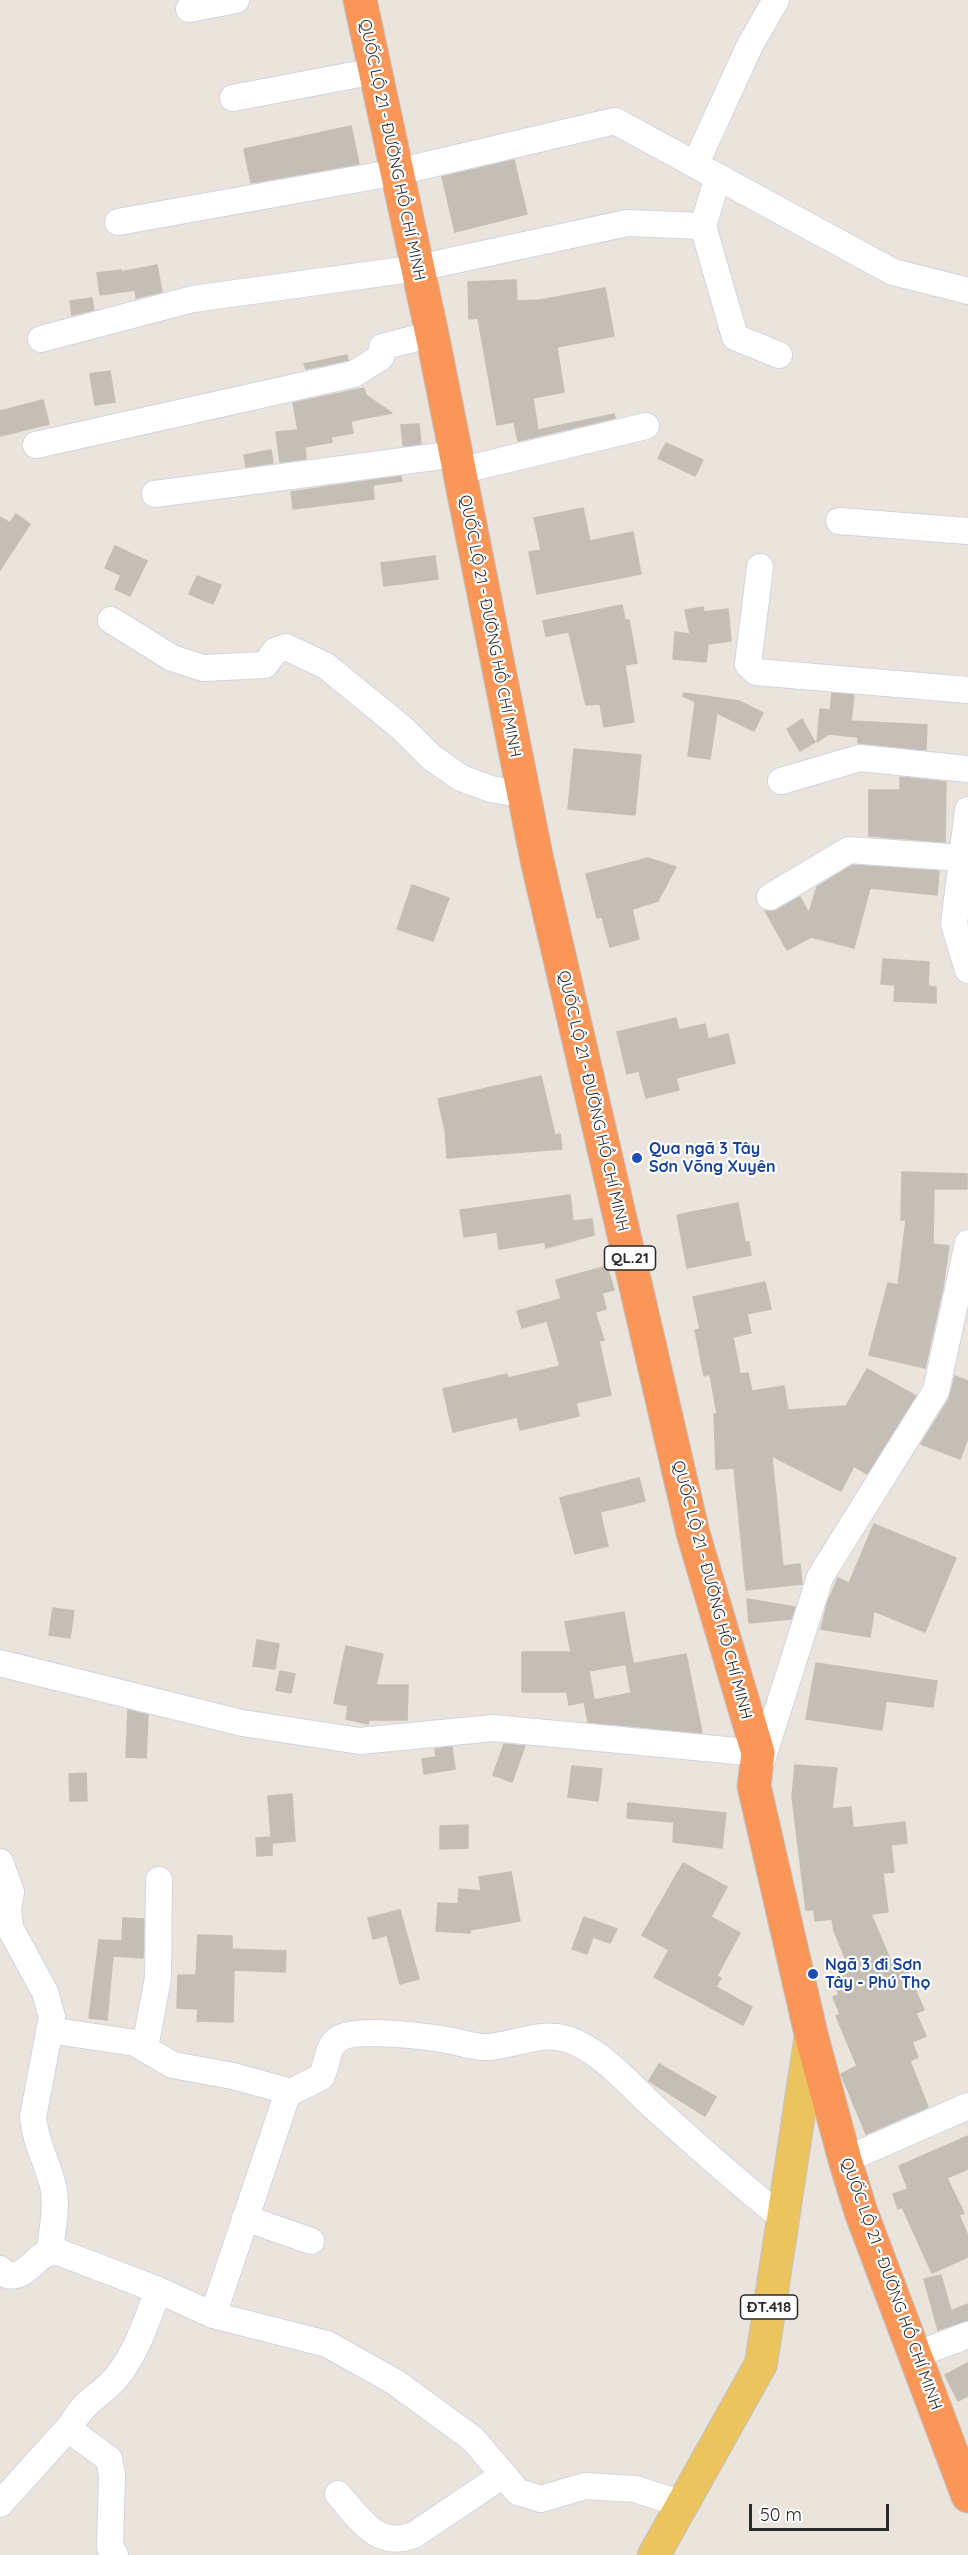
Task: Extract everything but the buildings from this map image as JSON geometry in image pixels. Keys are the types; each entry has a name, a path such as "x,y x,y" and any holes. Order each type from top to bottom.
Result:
{"highway":[{"name":"QUỐC LỘ 21 - ĐƯỜNG HỒ CHÍ MINH","path":"360,0 432,334 525,795 693,1533 758,1754 753,1786 811,2034 861,2212 968,2496"}],"main road":[{"name":"ĐT.418","path":"654,2555 760,2364 811,2034"}],"street":[{"path":"189,9 236,0"},
{"path":"695,165 750,45 776,0"},
{"path":"233,98 375,71"},
{"path":"118,222 397,172 615,121 893,272 968,291"},
{"path":"718,177 703,226 735,337 779,355"},
{"path":"41,339 193,299 418,268 627,224 703,226"},
{"path":"36,445 354,374 381,357 382,347 432,334"},
{"path":"155,494 457,463 646,426"},
{"path":"839,521 968,531"},
{"path":"760,567 748,664 756,672 968,690"},
{"path":"111,620 172,658 203,668 266,665 275,651 286,647 326,666 402,728 431,757 461,778 490,789 525,795"},
{"path":"781,781 860,758 968,769"},
{"path":"968,810 954,924 968,970"},
{"path":"770,897 849,850 962,858"},
{"path":"753,1786 820,1577 936,1391 968,1243"},
{"path":"0,1663 242,1723 360,1741 493,1728 758,1754"},
{"path":"0,1862 11,1892 8,1909 10,1928 45,1992 52,2018 33,2118 34,2134 53,2188 55,2206 50,2251 18,2275 7,2276 0,2269"},
{"path":"145,2046 158,1978 159,1880"},
{"path":"49,2030 145,2046 160,2059 173,2066 233,2076 291,2092"},
{"path":"213,2315 286,2098 291,2092 321,2077 329,2050 342,2036 378,2032 452,2041 476,2047 492,2047 535,2036 574,2041 605,2060 728,2175 783,2218"},
{"path":"845,2160 968,2106"},
{"path":"246,2218 311,2241"},
{"path":"50,2251 158,2290 213,2315 327,2344 395,2382 472,2439 518,2492 541,2499 585,2486 635,2489 682,2504"},
{"path":"0,2504 68,2429 78,2410 116,2378 140,2339 158,2290"},
{"path":"915,2355 968,2336"},
{"path":"68,2429 109,2459 112,2475 110,2547 115,2555"},
{"path":"338,2494 380,2537 399,2541 414,2535 503,2475"}],"place":[{"name":"Qua ngã 3 Tây Sơn Võng Xuyên","path":"637,1158"},
{"name":"Ngã 3 đi Sơn Tây - Phú Thọ","path":"813,1974"}]}
